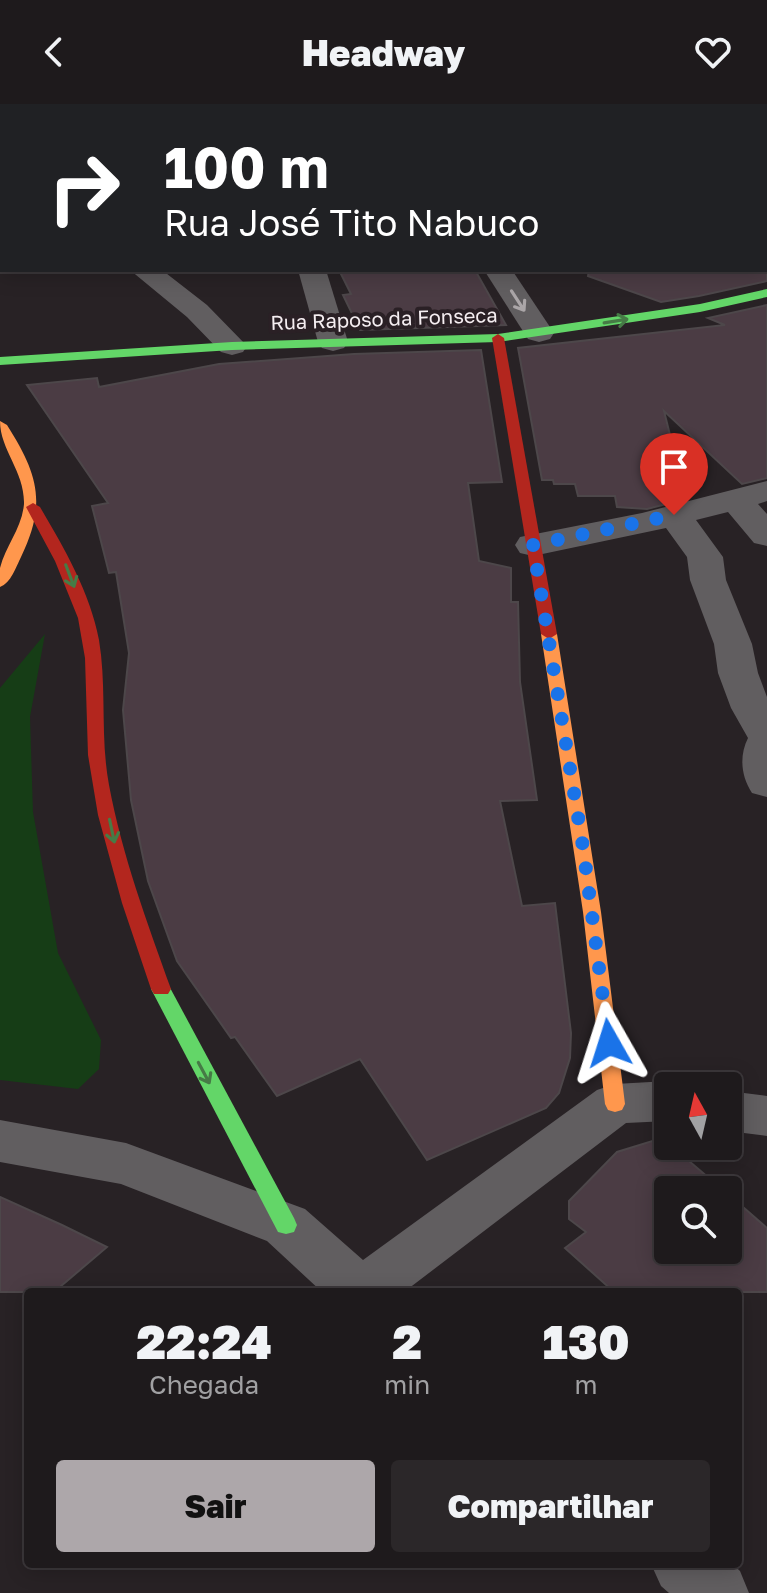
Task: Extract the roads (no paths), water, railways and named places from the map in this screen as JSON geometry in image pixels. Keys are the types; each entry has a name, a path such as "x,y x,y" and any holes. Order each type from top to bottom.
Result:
{"street":[{"path":"147,272 197,311 232,346"},
{"path":"313,272 333,342"},
{"path":"499,272 539,333"},
{"name":"Rua Raposo da Fonseca","path":"0,361 232,346 498,338 700,308 767,293"},
{"path":"498,338 601,968 615,1104"},
{"path":"0,425 14,444 33,507 62,556 80,602 93,655 96,755 123,882 164,999 286,1225 357,1288"},
{"path":"533,545 751,495 767,535"},
{"path":"0,582 19,547 33,507"},
{"path":"674,515 705,557 708,580 733,644 738,673 767,738 762,755 767,783"},
{"path":"367,1288 615,1104 654,1102"},
{"path":"742,1113 767,1116"},
{"path":"0,1141 126,1164 286,1225"},
{"path":"688,1568 717,1593"}]}
